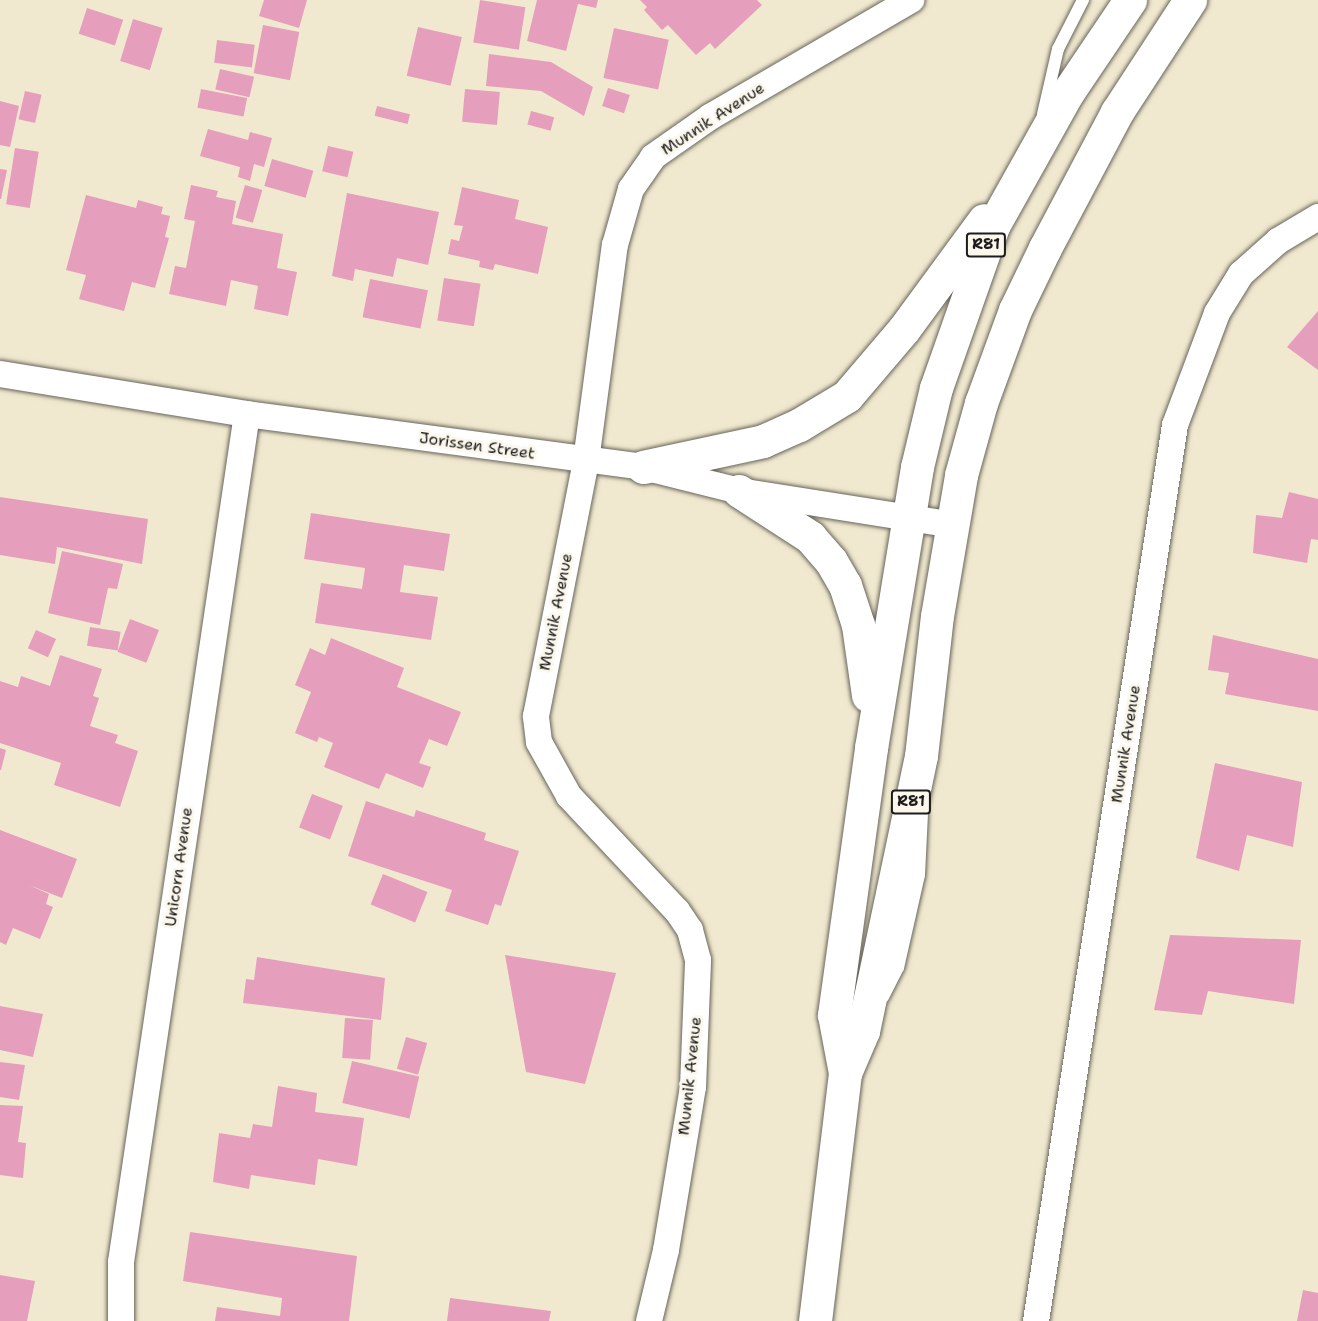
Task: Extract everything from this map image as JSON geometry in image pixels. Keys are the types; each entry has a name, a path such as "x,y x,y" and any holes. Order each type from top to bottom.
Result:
{"main road":[{"name":"R81","path":"845,1073 834,1015 908,518 936,388 966,295 993,225 1034,150 1130,0"},
{"name":"R81","path":"816,1321 845,1073 863,1031 921,756 937,616 953,525 981,403 1015,310 1117,112 1190,0"},
{"path":"643,467 763,441 799,425 847,396 904,329 1034,150"},
{"path":"739,491 810,537 845,585 866,662 872,748"}],"street":[{"name":"Munnik Avenue","path":"649,1321 666,1250 693,1087 699,977 690,930 677,911 569,796 539,742 536,716 586,461 615,245 631,189 653,157 710,117 911,0"},
{"name":"Munnik Avenue","path":"1036,1321 1175,425 1217,313 1241,274 1278,241 1318,217"},
{"name":"Jorissen Street","path":"0,374 247,414 643,467 739,491 953,525"},
{"name":"Unicorn Avenue","path":"121,1321 121,1262 247,414"}],"lane":[{"path":"1034,150 1045,92 1058,49 1083,0"}],"building":[{"path":"264,0 307,0 299,28 259,16"},
{"path":"480,0 525,7 519,50 473,42"},
{"path":"537,0 598,0 596,8 578,4 566,51 527,41"},
{"path":"640,0 757,0 762,5 715,49 710,43 696,55 668,25 662,30 644,10 647,7"},
{"path":"87,8 123,20 115,45 79,34"},
{"path":"133,19 163,28 150,70 120,61"},
{"path":"263,25 299,32 290,80 254,73"},
{"path":"418,27 462,37 451,86 407,76"},
{"path":"614,28 669,40 658,90 603,78"},
{"path":"217,40 255,45 252,67 214,63"},
{"path":"489,54 551,62 593,87 584,116 541,91 486,86"},
{"path":"220,69 254,77 249,97 215,89"},
{"path":"608,88 630,95 624,113 602,106"},
{"path":"201,89 247,98 244,117 197,108"},
{"path":"465,89 500,92 497,125 462,122"},
{"path":"25,91 42,95 35,123 18,119"},
{"path":"0,101 19,106 10,147 0,145"},
{"path":"377,106 410,114 408,124 375,116"},
{"path":"531,111 554,117 551,131 527,125"},
{"path":"208,129 248,140 250,132 272,138 264,167 254,164 250,181 238,177 240,167 200,156"},
{"path":"328,146 353,152 347,177 322,171"},
{"path":"15,148 39,152 30,208 6,204"},
{"path":"272,159 313,171 306,198 264,186"},
{"path":"0,169 7,170 1,199 0,199"},
{"path":"191,185 218,191 216,197 236,201 232,224 283,234 277,268 297,272 288,316 254,309 258,286 231,280 226,306 169,294 175,266 186,268 195,221 184,219"},
{"path":"245,185 262,190 253,223 236,218"},
{"path":"462,187 519,200 515,219 548,227 538,274 495,264 493,270 479,267 480,261 448,254 451,239 459,241 463,226 454,225"},
{"path":"347,193 439,212 428,265 397,258 393,277 355,269 353,281 332,276"},
{"path":"86,195 136,208 138,200 163,207 161,214 170,216 165,237 169,238 155,288 132,282 124,311 79,299 86,275 66,270"},
{"path":"444,278 481,284 474,326 437,320"},
{"path":"370,279 428,290 420,329 363,317"},
{"path":"1318,311 1318,370 1287,347"},
{"path":"1289,492 1318,499 1318,540 1311,539 1307,563 1253,553 1256,515 1282,518"},
{"path":"0,497 148,519 142,564 57,547 55,564 0,555"},
{"path":"311,513 450,534 444,571 404,565 400,592 438,597 431,640 315,623 321,583 362,589 365,568 304,559"},
{"path":"62,551 123,564 117,589 108,588 100,625 48,613"},
{"path":"130,619 159,630 146,663 117,652"},
{"path":"90,627 121,632 118,651 87,646"},
{"path":"36,630 56,639 48,657 28,648"},
{"path":"1213,635 1318,659 1318,711 1225,694 1229,673 1208,670"},
{"path":"331,638 404,668 397,687 461,712 447,746 429,739 419,763 431,767 423,788 386,773 379,789 324,767 333,743 319,737 317,742 295,733 311,692 295,685 310,648 325,655"},
{"path":"60,655 102,669 93,696 99,698 90,726 118,735 115,743 138,751 120,807 54,785 61,763 0,743 0,681 18,687 21,676 50,686"},
{"path":"0,748 6,750 1,770 0,770"},
{"path":"1215,763 1302,782 1293,847 1247,835 1239,871 1196,858"},
{"path":"312,794 343,806 330,839 299,828"},
{"path":"366,801 414,817 416,810 486,833 484,840 519,851 501,906 495,904 488,925 445,911 452,890 348,856"},
{"path":"0,830 77,859 62,898 29,885 49,894 46,904 53,907 40,939 13,928 6,945 0,942"},
{"path":"383,874 428,892 415,923 371,905"},
{"path":"1170,935 1301,940 1294,1004 1208,991 1202,1015 1154,1010"},
{"path":"505,955 616,973 585,1084 526,1072"},
{"path":"257,957 385,978 381,1020 243,1003 246,979 254,980"},
{"path":"0,1006 43,1014 33,1057 0,1050"},
{"path":"345,1018 373,1020 370,1060 342,1058"},
{"path":"406,1037 427,1043 418,1075 397,1069"},
{"path":"352,1061 419,1077 410,1118 342,1103"},
{"path":"0,1062 25,1065 19,1100 0,1097"},
{"path":"278,1086 317,1093 315,1112 364,1118 357,1166 318,1159 315,1185 251,1175 249,1189 213,1182 219,1133 250,1138 253,1124 272,1127"},
{"path":"0,1105 23,1106 18,1142 26,1143 23,1178 0,1175"},
{"path":"190,1232 357,1256 349,1321 215,1321 217,1307 280,1316 282,1298 183,1281"},
{"path":"0,1275 35,1281 27,1321 0,1321"},
{"path":"1303,1290 1318,1293 1318,1321 1297,1321"},
{"path":"450,1298 551,1311 549,1321 447,1321"}]}
